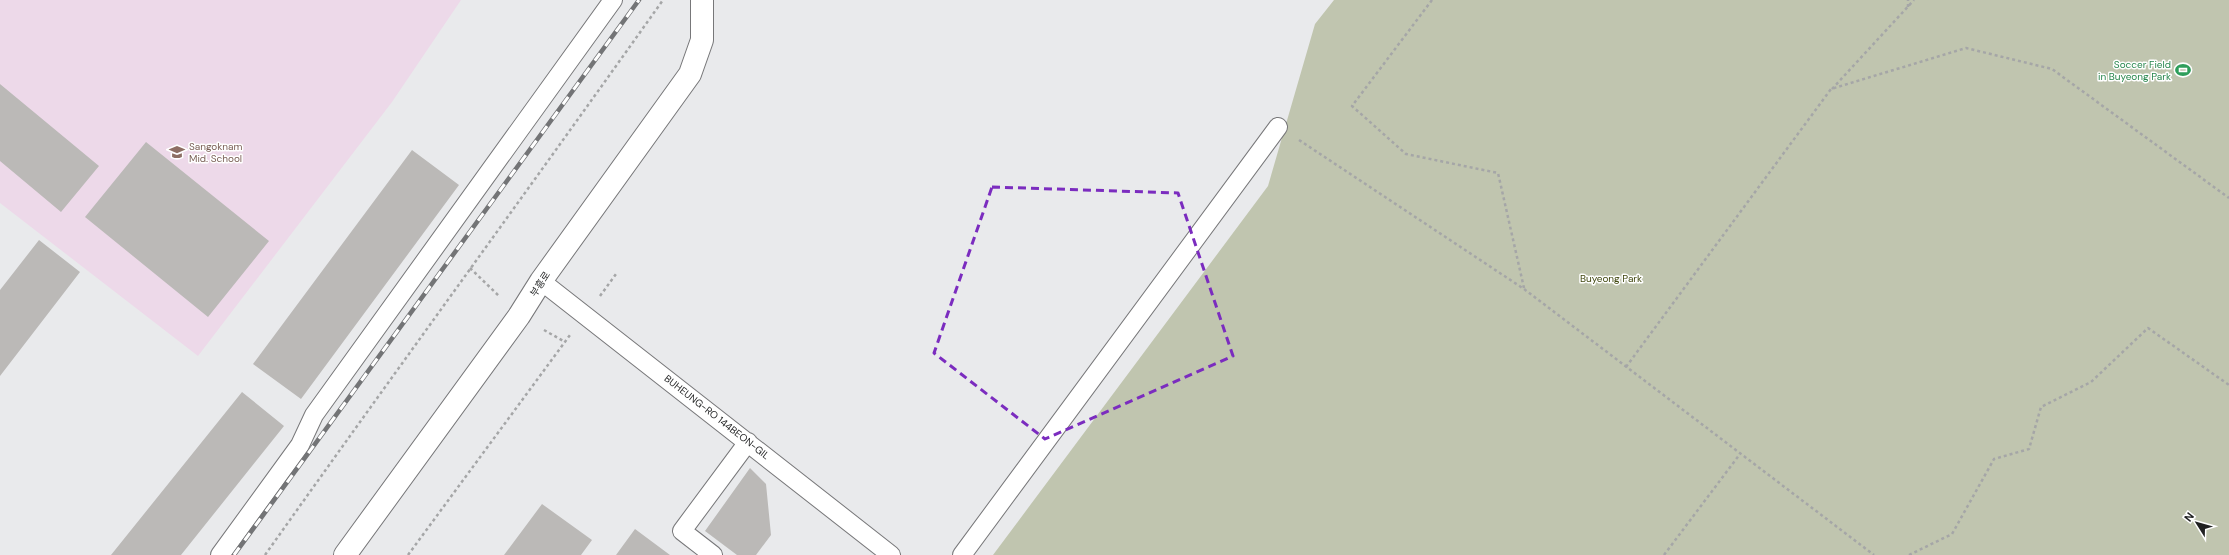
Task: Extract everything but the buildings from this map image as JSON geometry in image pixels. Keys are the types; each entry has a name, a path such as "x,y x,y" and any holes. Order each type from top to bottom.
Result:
{"main road":[{"name":"부흥로","path":"345,555 520,316 541,281 690,74 702,40 702,0"}],"lane":[{"path":"220,555 300,445 314,415 613,0"},
{"path":"962,555 1278,127"},
{"name":"BUHEUNG-RO 144BEON-GIL","path":"541,281 891,555"},
{"path":"713,555 682,531 748,442"}],"path":[{"path":"265,555 429,323 533,183 663,0"},
{"path":"1432,0 1352,106 1406,154 1498,172 1524,289"},
{"path":"1908,0 1908,7"},
{"path":"1626,367 1831,89 1914,0"},
{"path":"1831,89 1966,48 2052,69 2229,198"},
{"path":"1278,127 1524,289 1874,555"},
{"path":"408,555 616,274"},
{"path":"1909,555 1952,534 1994,459 2029,449 2041,407 2091,382 2148,328 2229,386"},
{"path":"1664,555 1740,454"}],"highlighted area":[{"path":"992,187 1178,193 1233,356 1045,439 934,353"}],"shaded area":[{"name":"Sangoknam Mid. School","path":"0,0 461,0 392,102 198,356 0,203"}],"green space":[{"name":"Buyeong Park","path":"1334,0 2229,0 2229,555 993,555 1268,186 1315,24"}],"railway":[{"path":"234,555 639,0"}],"place":[{"name":"Soccer Field in Buyeong Park","path":"2183,70"},
{"name":"Sangoknam Mid. School","path":"177,152"}]}
